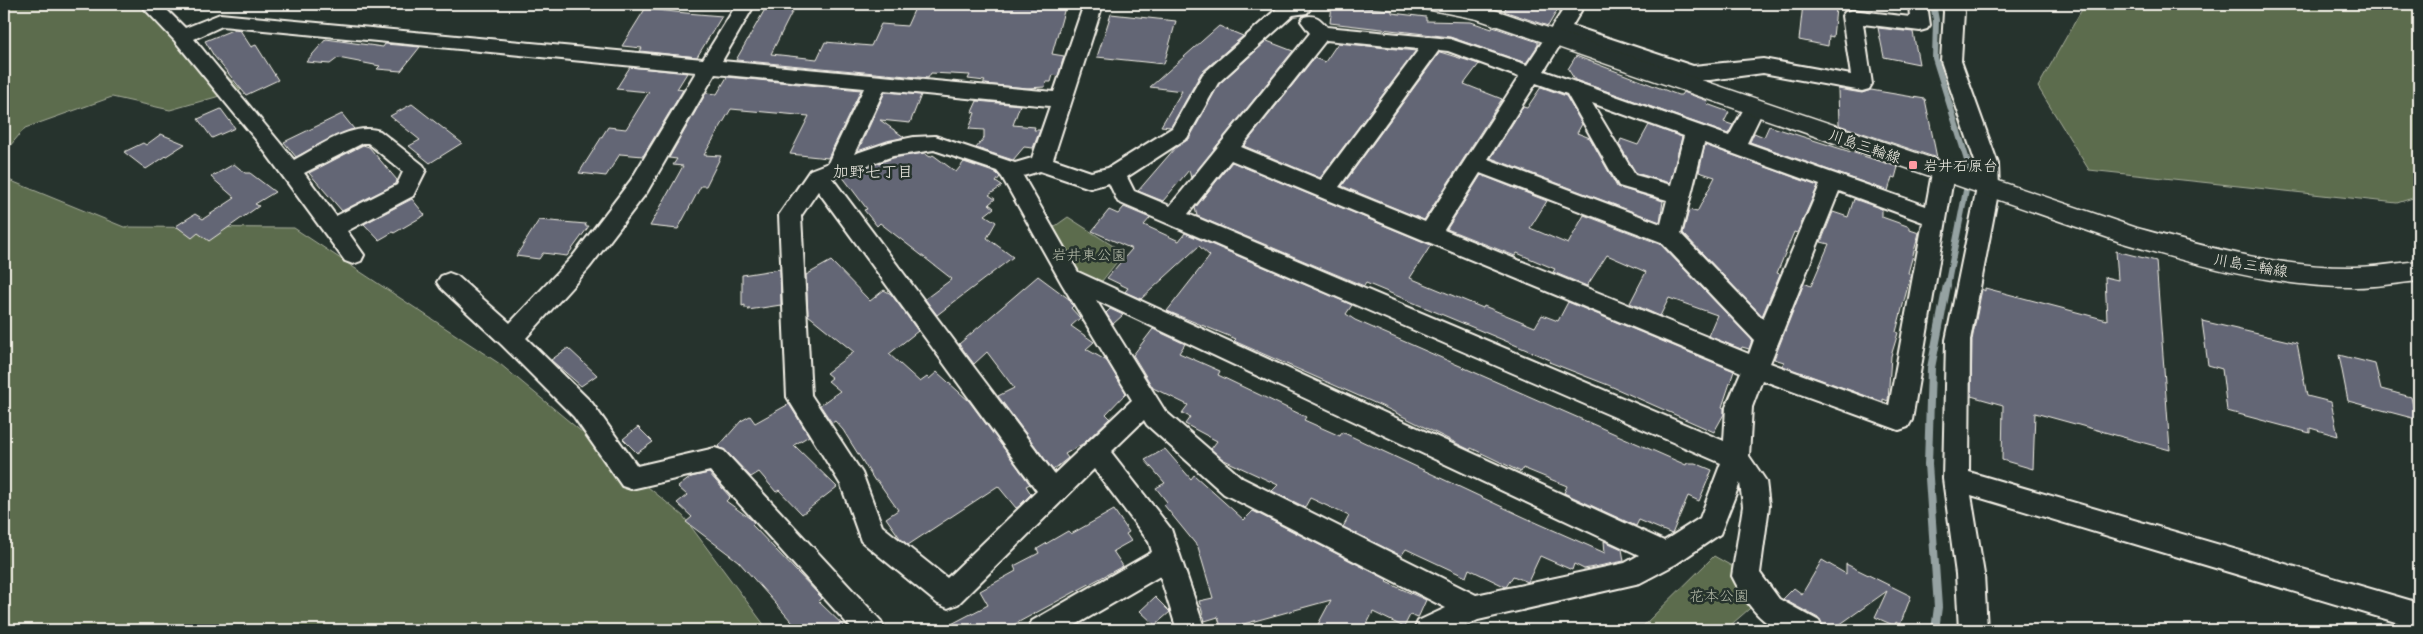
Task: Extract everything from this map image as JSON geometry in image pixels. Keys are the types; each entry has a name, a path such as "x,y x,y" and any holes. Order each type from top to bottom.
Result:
{"main road":[{"name":"川島三輪線","path":"1434,4 1481,13 1559,34 1754,108 1983,187 2132,236 2216,259 2278,270 2348,277 2419,271"}],"street":[{"path":"150,4 182,37 290,171 353,255"},
{"path":"511,338 580,262 639,186 746,4"},
{"path":"1041,163 1094,4"},
{"path":"1430,233 1559,34 1576,4"},
{"path":"1559,34 1691,73 1706,75 1745,67 1763,66 1862,84 1852,16 1920,24 1918,4"},
{"path":"1952,4 1954,12 1951,61 1987,164 1958,340 1956,479 1970,574 1973,630"},
{"path":"1010,172 1041,163 1090,180 1115,174 1180,133 1210,79 1288,9 1301,6 1321,33 1450,45 1934,217"},
{"path":"182,37 220,20 711,65 1062,100"},
{"path":"1174,216 1321,33"},
{"path":"1325,190 1433,44"},
{"path":"877,82 828,171 790,214 799,397 853,481 870,533 948,595 1145,402"},
{"path":"1574,89 1628,180 1680,196"},
{"path":"1735,146 1754,108"},
{"path":"1670,236 1696,132"},
{"path":"290,171 360,136 373,136 415,170 405,190 333,228"},
{"path":"828,171 889,149 914,144 935,143 1005,166 1070,278 1156,418 1232,486 1474,608"},
{"path":"1227,150 1754,367 1899,420 1934,217 1947,174"},
{"path":"1476,163 1670,236 1768,339"},
{"path":"828,171 1053,492"},
{"path":"1115,174 1126,196 1736,458 1753,481 1756,506 1746,576 1769,608 1809,630"},
{"path":"1428,630 1474,608 1630,574 1666,555 1710,526 1736,458 1739,407 1832,181"},
{"path":"1070,278 1666,555"},
{"path":"450,282 511,338 583,410 631,478 715,459 871,630"},
{"path":"1095,451 1160,537 1191,630"},
{"path":"1956,479 2419,616"},
{"path":"1042,630 1167,558"}],"green space":[{"path":"4,4 157,4 241,90 170,110 112,97 25,128 4,153"},
{"path":"2085,4 2419,4 2419,196 2397,203 2089,170 2038,87"},
{"path":"4,178 124,227 294,228 500,364 683,516 768,630 4,630"},
{"name":"岩井東公園","path":"1068,217 1124,253 1102,281 1073,271 1051,229"},
{"name":"花本公園","path":"1714,556 1772,589 1725,630 1639,630"}],"building":[{"path":"768,4 796,4 771,54 817,59 825,42 871,46 881,24 907,26 915,8 924,9 926,4 1066,4 1052,54 1064,56 1058,76 1053,75 1051,82 1046,82 1045,87 1027,88 983,84 985,81 968,79 970,75 931,73 928,78 736,60"},
{"path":"1508,4 1561,4 1548,26 1504,11"},
{"path":"1803,4 1836,9 1833,37 1829,36 1828,46 1799,40"},
{"path":"1332,5 1392,10 1392,13 1426,17 1426,21 1471,22 1492,29 1493,27 1538,42 1538,45 1526,63 1450,37 1330,23"},
{"path":"645,9 722,16 697,57 640,51 642,48 622,46"},
{"path":"1111,14 1176,21 1164,64 1097,57"},
{"path":"1219,26 1243,36 1201,73 1171,127 1161,126 1182,91 1150,87"},
{"path":"1878,28 1913,32 1919,64 1884,57"},
{"path":"235,29 240,30 251,47 256,45 278,80 246,95 214,56 205,41"},
{"path":"326,39 383,47 385,44 420,47 401,71 377,69 380,66 338,58 330,64 306,62"},
{"path":"1267,41 1293,51 1191,178 1189,170 1163,201 1138,191 1175,148 1189,139 1219,84"},
{"path":"1338,43 1416,51 1320,178 1244,146 1314,58 1325,62"},
{"path":"1440,52 1479,64 1464,84 1502,99 1424,220 1342,186"},
{"path":"1576,56 1678,95 1681,95 1683,92 1708,101 1707,104 1729,112 1724,122 1733,125 1728,134 1575,80 1568,69"},
{"path":"630,67 687,73 677,89 683,90 643,156 620,154 606,176 579,173 608,127 626,129 649,92 616,89"},
{"path":"727,77 861,90 828,158 790,154 809,116 731,109 704,155 721,156 706,186 701,186 678,229 650,226 683,166 673,165 677,159 669,158 706,93 717,94"},
{"path":"1541,87 1566,96 1582,124 1577,133 1590,138 1617,187 1663,201 1660,222 1491,158 1523,107 1527,108"},
{"path":"1838,89 1862,93 1871,90 1925,99 1937,158 1839,125"},
{"path":"885,92 921,95 910,123 880,120 904,137 858,151"},
{"path":"977,101 1020,105 1013,125 1035,127 1034,130 1040,130 1033,148 1024,147 1013,160 976,148 984,138 984,130 969,129 975,113 972,112"},
{"path":"412,104 462,143 430,163 409,146 420,140 390,116"},
{"path":"221,109 235,128 212,138 198,119"},
{"path":"342,114 354,129 335,136 296,157 284,142"},
{"path":"1649,125 1682,137 1670,183 1636,173 1619,144 1621,139 1638,145"},
{"path":"1769,126 1898,167 1895,178 1892,177 1888,191 1750,142 1754,133 1764,137"},
{"path":"161,134 185,144 146,169 124,152 143,143 146,145"},
{"path":"363,145 369,147 397,180 396,184 342,211 309,173"},
{"path":"1705,145 1818,186 1797,233 1794,232 1777,273 1780,274 1762,316 1683,233 1689,210 1697,212 1715,177 1699,172"},
{"path":"924,153 930,157 933,155 956,172 964,162 996,173 1000,177 996,182 1002,186 989,195 995,199 989,204 994,208 985,215 996,222 987,238 1013,257 937,315 925,299 952,279 880,223 877,226 864,210 867,209 842,176 893,158"},
{"path":"1232,162 1431,245 1410,278 1535,327 1542,315 1558,321 1568,302 1734,371 1722,407 1724,408 1724,414 1714,432 1608,385 1549,362 1550,360 1508,342 1366,283 1364,286 1197,216 1195,208"},
{"path":"234,164 245,173 250,173 275,192 255,204 259,206 209,241 198,233 192,238 176,226 195,214 203,219 235,198 211,177"},
{"path":"1481,175 1547,201 1530,228 1568,244 1584,215 1660,244 1752,340 1749,349 1742,347 1741,349 1708,336 1717,315 1669,298 1660,316 1630,303 1646,272 1607,255 1587,286 1553,272 1555,269 1517,253 1515,256 1447,229"},
{"path":"412,199 425,215 394,233 379,240 364,224"},
{"path":"1854,199 1882,209 1882,217 1910,227 1910,230 1919,233 1908,273 1911,274 1891,356 1888,401 1883,399 1883,402 1782,366 1784,362 1774,359 1804,283 1811,286 1829,244 1821,242 1833,212 1848,217"},
{"path":"1124,207 1150,218 1144,225 1179,241 1185,233 1352,305 1346,314 1355,320 1686,465 1687,463 1695,463 1712,470 1699,501 1688,496 1672,534 1639,520 1636,526 1564,493 1567,486 1523,468 1521,472 1471,448 1470,450 1386,408 1234,341 1236,339 1167,311 1210,256 1199,246 1141,299 1125,292 1128,288 1107,278 1132,249 1092,231 1109,210 1118,214"},
{"path":"539,220 586,224 585,226 589,226 567,256 543,253 539,259 516,256"},
{"path":"2116,251 2156,261 2170,450 2035,413 2033,469 2002,460 2003,405 1971,396 1972,340 1982,289 1985,291 1985,288 2107,320 2105,277 2118,280"},
{"path":"831,261 870,301 884,290 891,294 918,331 889,354 920,382 927,377 929,379 937,372 969,401 1030,484 1026,486 1031,494 1018,507 1016,508 998,486 908,545 900,538 886,518 898,510 877,480 875,481 843,430 835,421 832,423 820,405 840,391 828,381 832,378 826,373 854,352 808,315 806,275"},
{"path":"780,269 781,305 748,310 750,308 745,308 745,305 742,306 742,275"},
{"path":"1038,276 1069,299 1073,306 1071,308 1080,318 1071,326 1094,342 1086,349 1107,361 1126,393 1106,414 1110,418 1084,443 1065,454 1068,458 1053,470 998,396 1014,388 987,352 974,364 959,344"},
{"path":"1110,309 1123,315 1113,324 1106,313"},
{"path":"2202,321 2297,343 2307,396 2331,402 2338,436 2310,428 2310,433 2227,411 2222,369 2208,365"},
{"path":"1153,329 1185,344 1179,353 1220,371 1218,375 1306,417 1304,420 1340,436 1342,432 1605,553 1604,541 1622,549 1624,561 1584,569 1574,564 1572,570 1540,556 1528,582 1513,576 1506,587 1469,569 1466,577 1406,549 1401,556 1343,527 1349,516 1310,498 1305,507 1272,491 1278,485 1222,459 1211,449 1217,441 1185,424 1190,417 1182,413 1188,405 1153,388 1133,355"},
{"path":"568,348 597,375 581,386 551,360"},
{"path":"2339,355 2375,364 2381,389 2411,397 2416,419 2348,401"},
{"path":"789,404 809,436 794,445 837,487 802,514 779,490 776,492 759,472 751,477 725,450 718,447 741,421 750,416 755,423"},
{"path":"638,427 653,442 637,453 623,439"},
{"path":"1165,449 1191,479 1194,475 1244,520 1253,511 1388,580 1386,582 1426,600 1418,618 1410,615 1404,627 1373,612 1364,630 1315,630 1331,600 1222,630 1218,617 1205,621 1199,601 1213,598 1198,547 1164,505 1167,502 1156,488 1165,483 1145,460"},
{"path":"709,473 730,497 726,501 752,520 754,523 752,525 822,598 818,601 848,630 799,630 738,561 686,522 692,517 677,503 687,495 678,487 691,477"},
{"path":"1114,510 1129,532 1126,534 1131,541 1113,551 1123,566 1004,630 940,630 988,605 980,591 1016,571 1014,566 1039,553 1037,549 1068,531 1071,534"},
{"path":"1822,560 1846,574 1846,564 1911,596 1900,625 1896,622 1895,626 1875,617 1887,591 1832,630 1825,630 1820,619 1783,599 1794,588 1802,594"},
{"path":"1155,597 1170,612 1155,625 1140,611"}],"waterway":[{"path":"1933,4 1936,20 1935,58 1970,170 1947,287"},
{"path":"1935,630 1938,607 1928,464 1931,368 1947,285"}],"place":[{"name":"岩井石原台","path":"1913,165"}],"district":[{"name":"加野七丁目","path":"873,171"}]}
